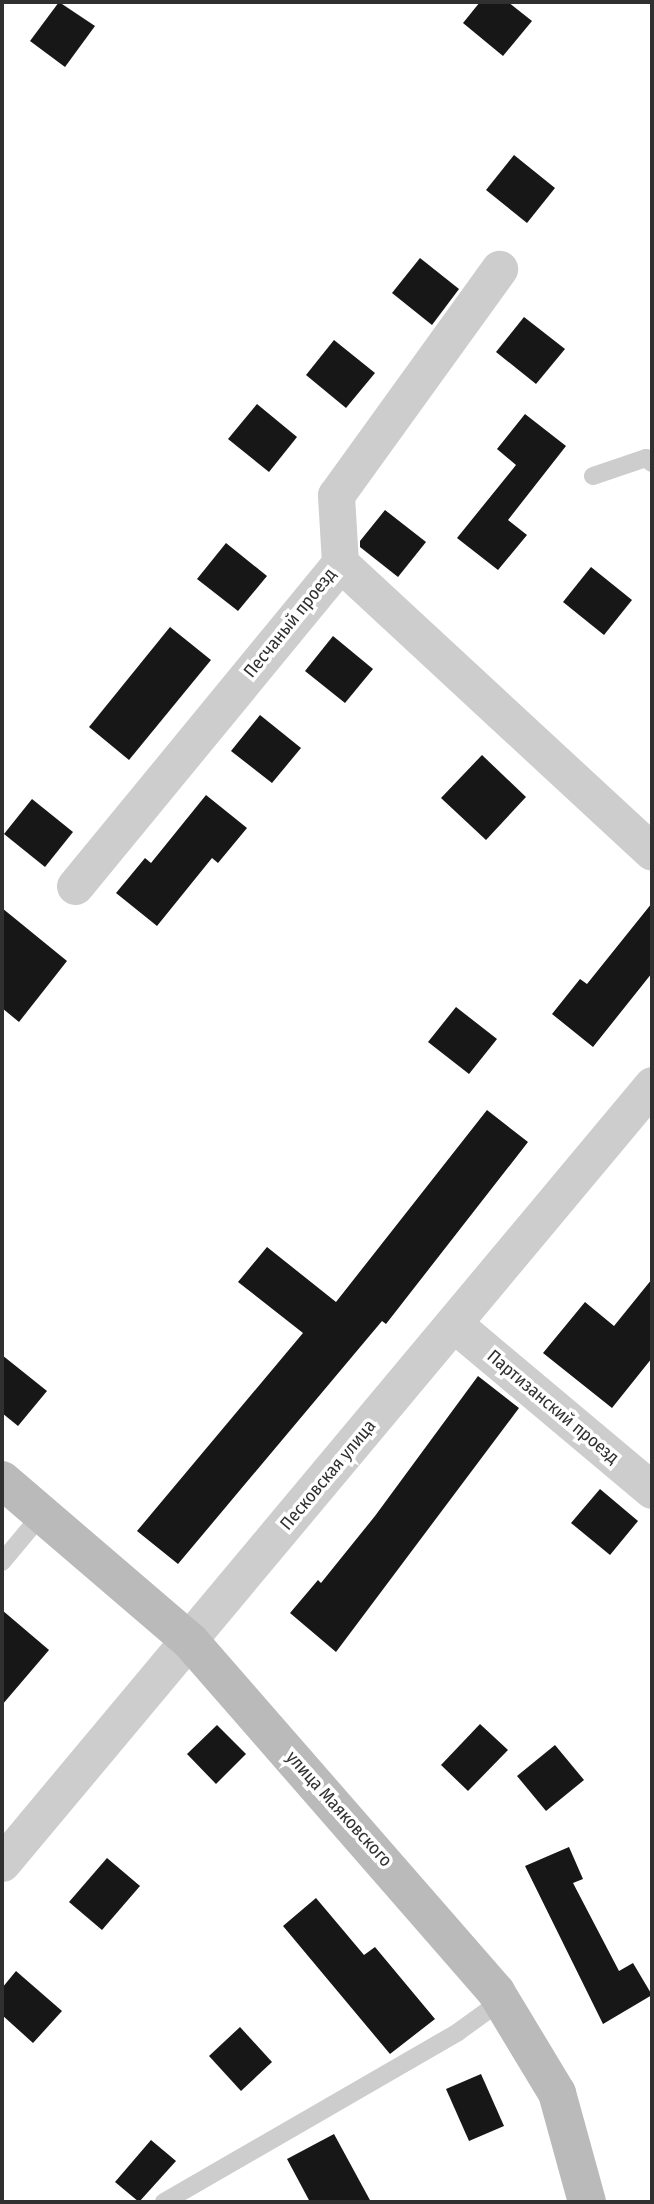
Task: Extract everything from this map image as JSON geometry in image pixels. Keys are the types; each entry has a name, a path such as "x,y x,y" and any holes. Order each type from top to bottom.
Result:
{"street":[{"name":"Песчаный проезд","path":"75,886 340,563 336,495 499,269"},
{"path":"340,563 652,852"},
{"name":"Песковская улица","path":"2,1863 652,1085"},
{"name":"Партизанский проезд","path":"454,1324 652,1490"},
{"name":"улица Маяковского","path":"2,1480 190,1641 396,1872 501,2001 557,2093 587,2202"}],"lane":[{"path":"593,476 646,458 652,463"},
{"path":"2,1562 43,1514"},
{"path":"164,2202 458,2032 501,2001"}],"building":[{"path":"59,2 95,26 65,67 30,41"},
{"path":"480,2 508,2 532,21 503,56 463,23"},
{"path":"514,155 555,188 527,223 486,190"},
{"path":"420,258 459,289 432,325 392,293"},
{"path":"524,317 565,349 536,384 496,352"},
{"path":"334,340 375,373 346,408 306,375"},
{"path":"257,404 297,437 269,472 228,439"},
{"path":"525,414 566,446 508,520 527,535 498,570 457,538 516,465 497,449"},
{"path":"385,510 426,542 398,577 360,547 360,541"},
{"path":"226,543 267,576 238,611 197,579"},
{"path":"591,567 632,600 604,635 563,602"},
{"path":"170,627 211,660 129,760 89,727"},
{"path":"333,636 373,669 345,703 305,671"},
{"path":"260,715 301,748 272,783 231,751"},
{"path":"482,755 526,797 486,840 441,798"},
{"path":"206,795 247,828 218,863 212,858 157,926 116,893 145,858 151,863"},
{"path":"32,799 73,832 45,867 4,834"},
{"path":"652,903 652,973 593,1047 552,1014 580,979 587,984"},
{"path":"2,908 67,961 19,1022 2,1008"},
{"path":"456,1007 497,1039 469,1074 428,1042"},
{"path":"487,1110 528,1142 386,1324 382,1321 178,1564 137,1531 303,1333 238,1282 267,1247 336,1302"},
{"path":"652,1279 652,1358 612,1408 543,1353 585,1302 614,1326"},
{"path":"2,1355 47,1391 18,1426 2,1413"},
{"path":"478,1376 519,1408 336,1652 290,1613 318,1580 321,1583 375,1516"},
{"path":"600,1489 638,1521 610,1555 571,1523"},
{"path":"2,1610 49,1650 2,1705"},
{"path":"480,1724 508,1750 468,1791 441,1765"},
{"path":"217,1725 246,1754 216,1784 187,1754"},
{"path":"555,1745 584,1780 546,1811 517,1776"},
{"path":"569,1847 583,1879 573,1883 619,1971 633,1963 652,1995 603,2024 525,1866"},
{"path":"107,1858 140,1886 102,1930 69,1902"},
{"path":"316,1898 364,1955 375,1947 435,2019 390,2054 283,1926"},
{"path":"16,1971 62,2011 33,2043 2,2015 2,1988"},
{"path":"240,2027 272,2062 241,2091 209,2056"},
{"path":"481,2074 504,2126 469,2141 446,2089"},
{"path":"334,2134 371,2202 310,2202 287,2159"},
{"path":"151,2140 176,2161 139,2202 115,2182"}]}
